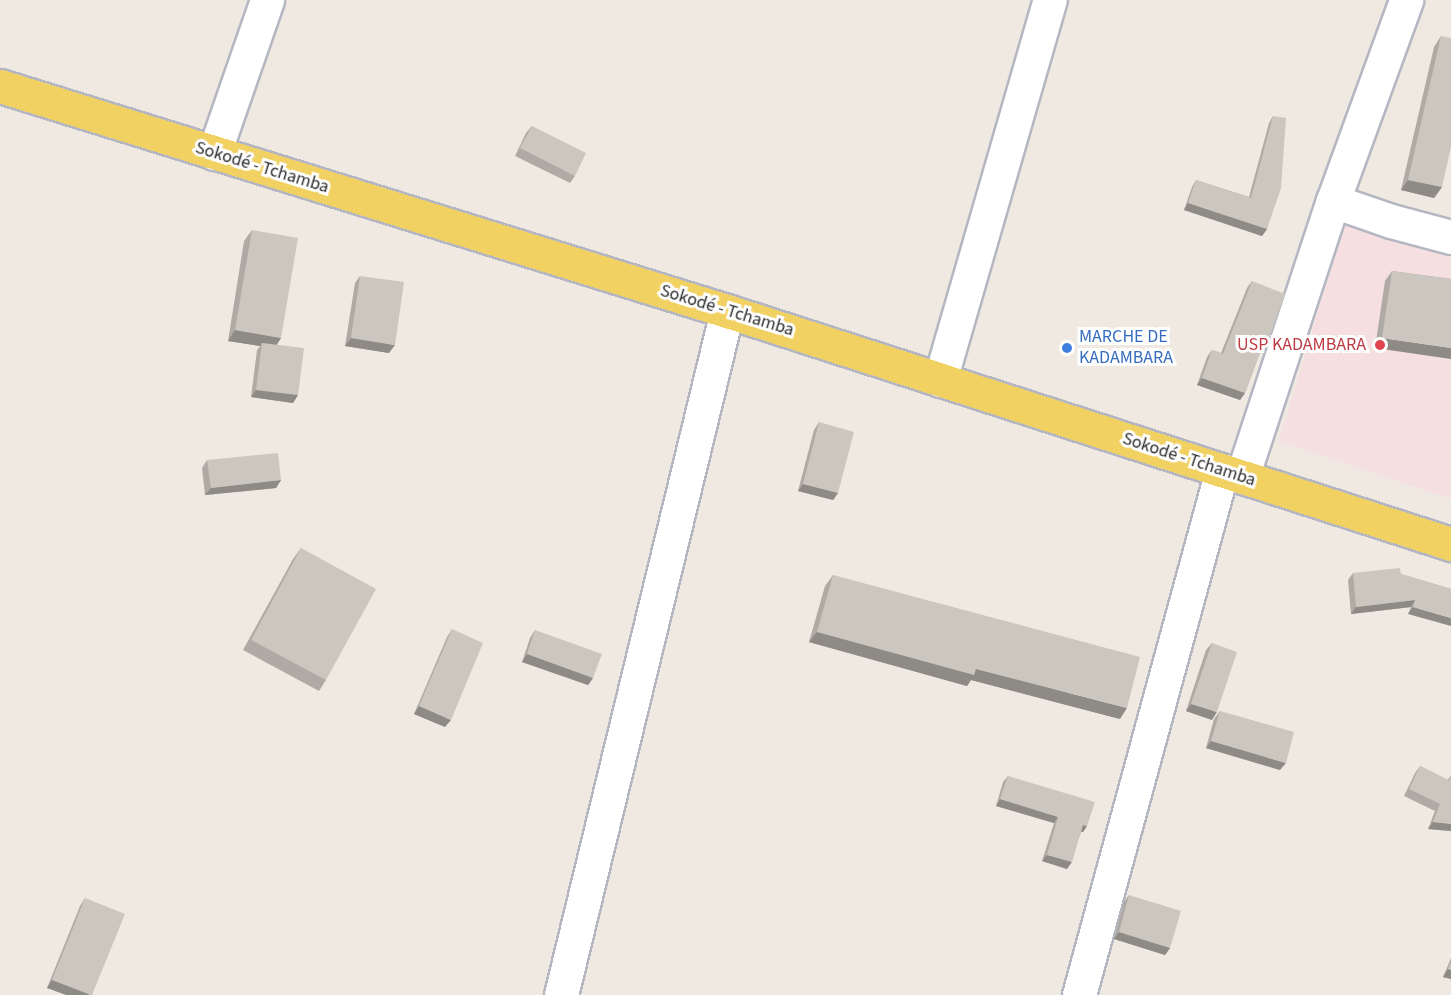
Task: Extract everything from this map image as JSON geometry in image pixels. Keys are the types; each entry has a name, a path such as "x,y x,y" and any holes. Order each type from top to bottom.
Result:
{"main road":[{"name":"Sokodé - Tchamba","path":"0,86 727,311 1451,544"}],"street":[{"path":"214,153 267,0"},
{"path":"940,380 1050,0"},
{"path":"1079,995 1232,473 1406,0"},
{"path":"1333,201 1392,221 1451,237"},
{"path":"561,995 727,311"}],"shaded area":[{"name":"USP KADAMBARA","path":"1346,218 1451,248 1451,499 1279,441"}],"building":[{"path":"1441,36 1451,38 1451,147 1442,187 1408,180"},
{"path":"1273,116 1286,118 1281,188 1267,229 1188,203 1196,180 1251,198"},
{"path":"532,126 586,153 575,176 520,148"},
{"path":"252,230 298,238 281,338 235,330"},
{"path":"1392,271 1451,279 1451,348 1382,338"},
{"path":"360,276 404,282 395,345 351,338"},
{"path":"1252,281 1285,294 1245,393 1202,378 1212,350 1223,354"},
{"path":"262,343 304,348 298,395 256,390"},
{"path":"819,422 854,432 838,493 803,484"},
{"path":"278,453 281,480 211,488 207,460"},
{"path":"301,548 376,589 326,680 251,640"},
{"path":"1400,568 1401,574 1451,589 1451,618 1413,607 1415,600 1356,607 1353,573"},
{"path":"833,575 1140,657 1127,708 976,669 974,675 817,632"},
{"path":"452,629 483,643 451,720 419,706"},
{"path":"535,630 602,654 593,678 527,654"},
{"path":"1212,643 1237,652 1217,712 1191,704"},
{"path":"1220,711 1294,732 1286,763 1211,741"},
{"path":"1420,766 1449,781 1451,776 1451,824 1433,822 1440,804 1409,789"},
{"path":"1008,776 1095,802 1087,826 1083,825 1072,862 1047,855 1058,817 1000,799"},
{"path":"1129,895 1181,911 1170,948 1119,932"},
{"path":"85,898 125,914 92,995 52,980"}],"place":[{"name":"USP KADAMBARA","path":"1380,345"},
{"name":"MARCHE DE KADAMBARA","path":"1067,348"}]}
